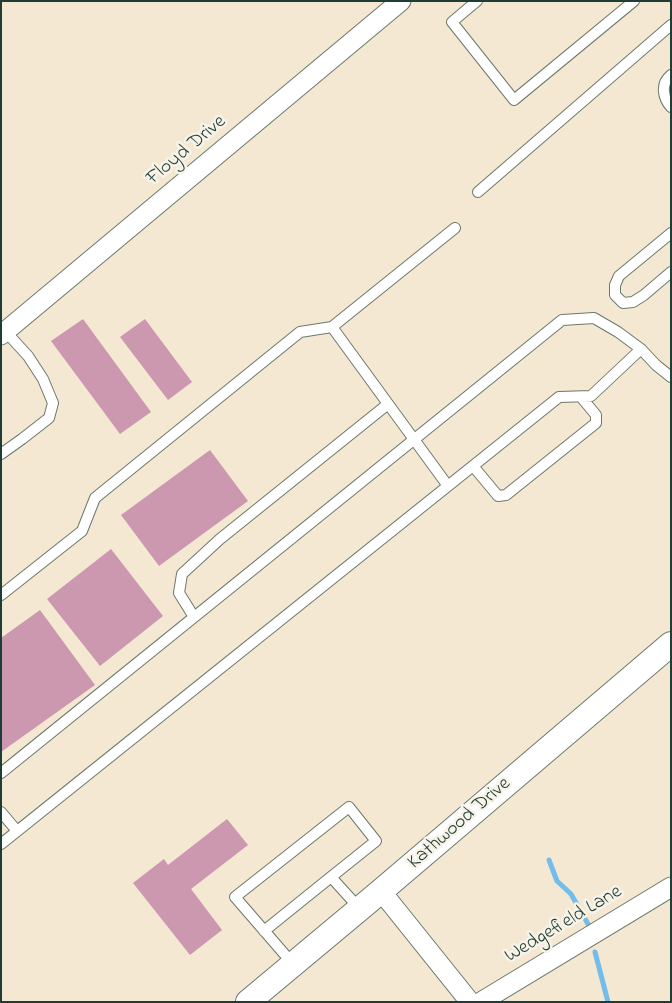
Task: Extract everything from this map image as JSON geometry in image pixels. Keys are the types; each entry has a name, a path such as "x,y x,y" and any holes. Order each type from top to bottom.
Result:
{"street":[{"name":"Floyd Drive","path":"3,333 401,1"},
{"name":"Kathwood Drive","path":"248,1002 671,644"},
{"name":"Wedgefield Lane","path":"481,1002 671,887"},
{"path":"381,891 470,1002"}],"lane":[{"path":"477,1 452,22 514,100 634,1"},
{"path":"478,192 671,25"},
{"path":"671,75 667,78 663,89 666,101 671,107"},
{"path":"1,594 82,531 95,498 300,332 332,327 455,228"},
{"path":"671,233 619,276 615,285 616,295 623,303 633,302 671,272"},
{"path":"1,773 562,320 594,318 618,332 641,349 671,377"},
{"path":"332,327 448,486"},
{"path":"1,454 49,418 53,403 43,379 28,356 3,333"},
{"path":"1,844 559,397 591,396 641,349"},
{"path":"474,466 498,496 506,495 596,423 596,415 581,397"},
{"path":"194,616 179,592 182,574 220,540 388,404"},
{"path":"264,931 376,841 349,807 235,897 264,931 293,964"},
{"path":"1,812 17,831"},
{"path":"331,877 360,909"}],"building":[{"path":"83,319 151,412 120,434 51,341"},
{"path":"145,319 192,382 168,400 120,337"},
{"path":"210,450 248,501 159,566 121,515"},
{"path":"111,549 163,616 100,666 47,599"},
{"path":"40,610 95,685 1,752 1,638"},
{"path":"227,819 248,845 191,889 222,930 190,955 133,883 164,859 168,865"}],"waterway":[{"path":"549,860 557,881 571,894 588,924"},
{"path":"595,952 608,1002"}]}
